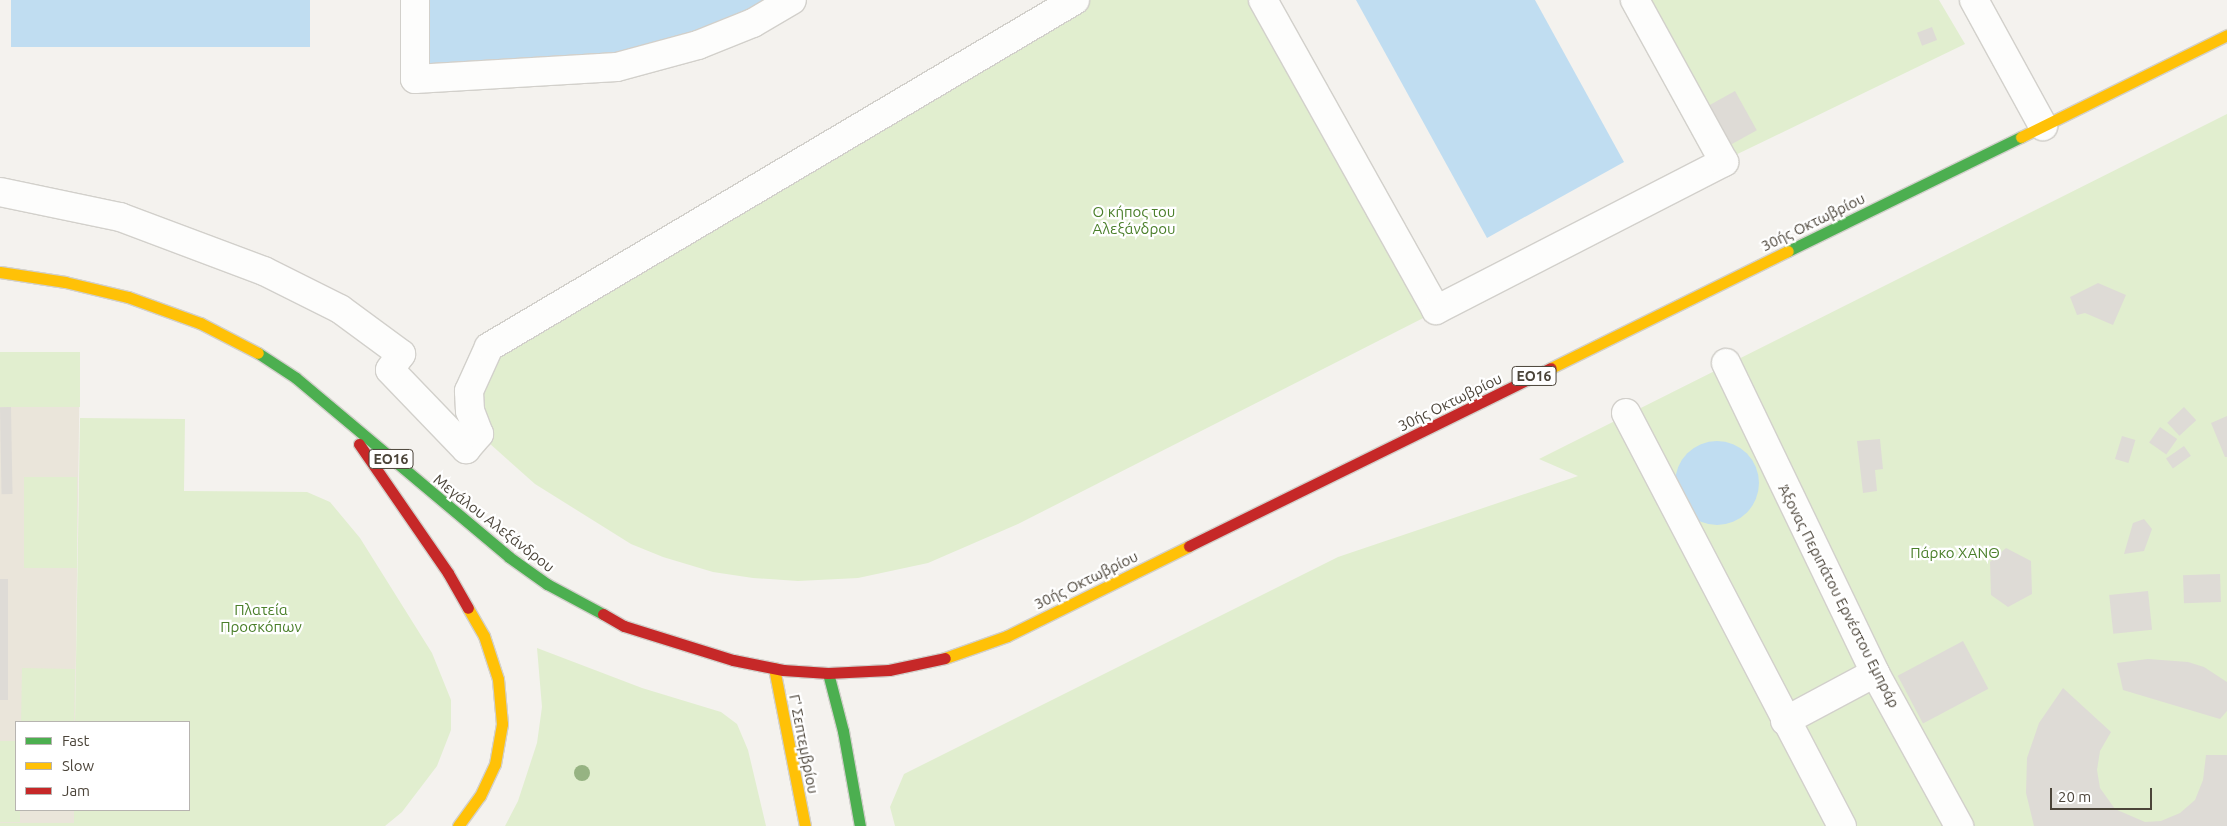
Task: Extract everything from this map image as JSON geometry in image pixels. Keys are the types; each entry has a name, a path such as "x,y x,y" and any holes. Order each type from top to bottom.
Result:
{"main road":[{"name":"30ής Οκτωβρίου","path":"774,668 828,673 910,666 1007,636 2227,35"},
{"name":"Μεγάλου Αλεξάνδρου","path":"0,272 102,290 200,323 280,367 337,412 454,514 509,557 568,596 644,634 733,660 774,668"},
{"path":"337,412 448,573 484,636 495,667 502,713 497,756 485,789 458,826"},
{"name":"Γ' Σεπτεμβρίου","path":"774,668 805,826"},
{"path":"828,673 843,732 860,826"}],"street":[{"path":"415,0 415,79 618,67 698,46 753,22 792,0"},
{"path":"0,192 25,194 138,223 264,271 340,309 401,354 390,370 466,449 479,434 470,411 470,391 488,347 1075,0"},
{"path":"1263,0 1436,310 1724,162 1635,0"},
{"path":"1974,0 2043,126"},
{"name":"Άξονας Περιπάτου Ερνέστου Εμπράρ","path":"1726,363 1875,673 1959,826"},
{"path":"1626,413 1785,721 1842,826"},
{"path":"1785,721 1875,673"}],"shaded area":[{"path":"0,352 80,352 75,721 15,721 15,811 74,811 74,826 0,826"}],"green space":[{"name":"Ο κήπος του Αλεξάνδρου","path":"1075,0 1263,0 1437,311 1018,524 928,563 858,578 798,581 753,578 713,572 663,557 631,544 535,484 479,434 476,369"},
{"path":"1634,0 1939,0 1965,44 1723,161"},
{"name":"Πάρκο ΧΑΝΘ","path":"2227,114 2227,826 895,826 890,807 904,774 1338,557 1578,476 1539,459"},
{"path":"0,352 80,352 80,407 0,407"},
{"name":"Πλατεία Προσκόπων","path":"80,418 185,419 184,491 307,492 330,502 360,538 432,653 451,700 451,730 437,766 402,812 385,826 0,826 0,823 74,823 74,811 190,811 190,721 75,721"},
{"path":"24,477 77,477 77,568 24,568"},
{"path":"537,648 642,688 721,712 737,724 748,750 766,826 505,826 518,801 537,743 542,707"},
{"path":"22,668 75,669 74,721 21,721"},
{"path":"0,741 15,741 15,811 20,811 20,822 0,822"}],"water":[{"path":"11,0 310,0 310,47 11,47"},
{"path":"424,0 779,0 629,56 424,71"},
{"path":"1356,0 1535,0 1624,162 1487,238"},
{"path":"1717,441 1733,444 1747,453 1756,467 1759,483 1756,499 1747,513 1733,522 1717,525 1701,522 1687,513 1678,499 1675,483 1678,467 1687,453 1701,444"}],"building":[{"path":"1932,27 1937,40 1922,46 1917,33"},
{"path":"1735,91 1757,130 1727,147 1705,107"},
{"path":"2098,283 2126,295 2113,325 2085,313 2077,315 2070,297"},
{"path":"0,407 11,407 13,494 2,494"},
{"path":"2184,407 2196,420 2179,436 2167,423"},
{"path":"2227,416 2227,457 2225,457 2211,423"},
{"path":"2160,427 2177,439 2166,455 2149,443"},
{"path":"2122,436 2135,440 2128,463 2115,459"},
{"path":"1880,439 1883,469 1875,470 1877,491 1863,493 1857,441"},
{"path":"2184,446 2191,456 2173,468 2166,459"},
{"path":"2144,519 2152,529 2144,551 2124,554 2133,523"},
{"path":"2006,548 2031,561 2032,594 2008,607 1991,595 1990,562"},
{"path":"2220,574 2221,602 2184,603 2183,575"},
{"path":"0,579 8,579 8,700 0,700"},
{"path":"2148,591 2152,630 2113,634 2109,595"},
{"path":"1963,641 1988,689 1923,723 1898,676"},
{"path":"2148,659 2188,662 2204,667 2227,682 2227,711 2220,719 2123,690 2117,663"},
{"path":"2063,688 2111,732 2100,751 2097,770 2100,788 2115,809 2145,822 2161,821 2180,813 2195,800 2203,780 2206,755 2227,755 2227,826 2034,826 2026,793 2027,758 2039,723"}],"traffic: fast":[{"path":"1788,251 2021,137"},
{"path":"258,353 296,378 509,557 547,584 603,614"},
{"path":"828,673 843,731 860,826"}],"traffic: slow":[{"path":"2021,137 2227,35"},
{"path":"1551,368 1788,251"},
{"path":"0,272 65,282 128,297 200,323 258,353"},
{"path":"945,658 1007,636 1189,546"},
{"path":"458,826 480,796 495,764 502,724 498,679 484,636 468,608"},
{"path":"774,668 805,826"}],"traffic: jam":[{"path":"1189,546 1551,368"},
{"path":"359,444 448,573 468,608"},
{"path":"603,614 624,626 733,660 783,670 828,673 889,670 945,658"}]}
